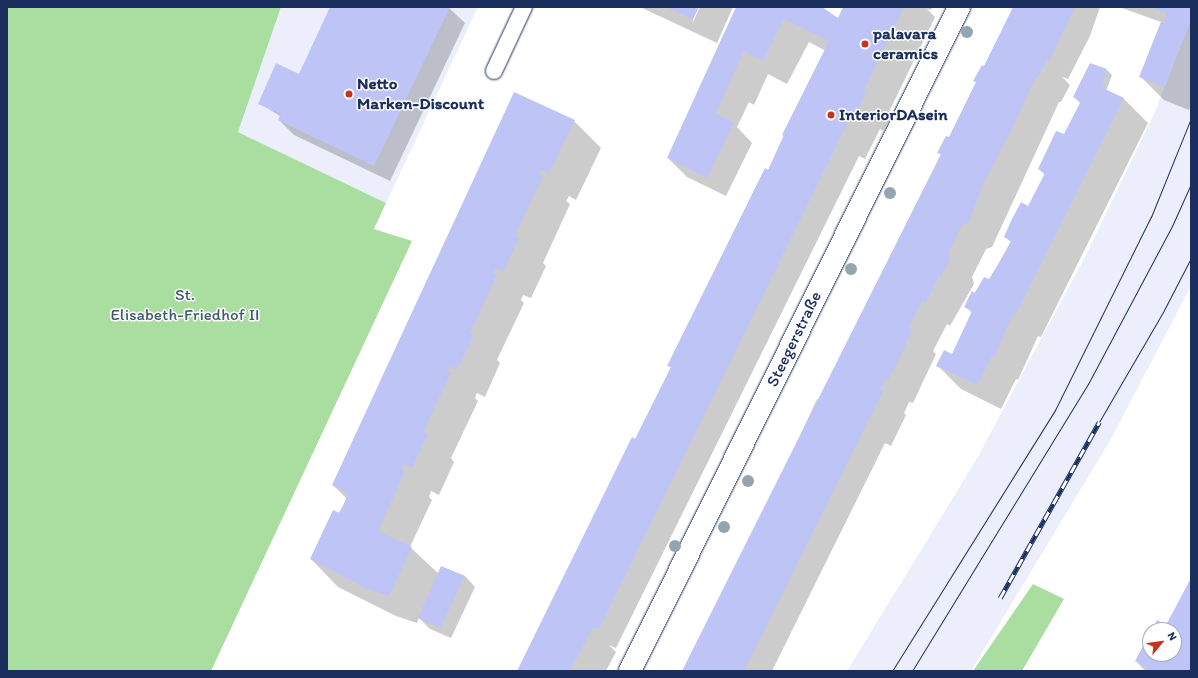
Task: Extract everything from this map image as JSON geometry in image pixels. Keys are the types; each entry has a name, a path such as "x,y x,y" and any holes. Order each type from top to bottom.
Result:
{"street":[{"name":"Steegerstraße","path":"630,671 959,7"}],"lane":[{"path":"494,71 524,7"}],"shaded area":[{"path":"281,7 478,7 386,203 238,132"},
{"path":"1191,19 1191,286 1111,439 971,671 847,671 975,462 1085,257 1154,114"}],"green space":[{"name":"St. Elisabeth-Friedhof II","path":"7,7 281,7 238,132 386,203 374,229 412,241 211,671 7,671"},
{"path":"1033,584 1064,599 1022,671 973,671"}],"building":[{"name":"Netto Marken-Discount","path":"330,7 450,7 374,166 278,120 281,114 258,104 276,63 299,74"},
{"path":"666,7 699,7 693,19"},
{"path":"736,7 822,7 838,18 843,7 904,7 864,90 867,92 859,108 856,106 600,627 597,629 593,627 570,671 517,671 632,437 635,439 671,367 667,366 765,168 768,170 784,136 782,135 829,41 784,19 763,61 744,51 716,113 734,123 707,178 667,158"},
{"path":"1013,7 1075,7 1049,61 1047,60 1037,79 1035,78 1011,131 983,184 968,224 962,225 949,252 950,259 945,270 941,276 939,275 926,303 922,301 909,328 912,329 901,356 888,380 885,379 880,389 883,391 744,671 682,671 941,154 937,153 946,136 949,137 976,82 973,81 982,65 984,66"},
{"path":"1151,7 1191,7 1191,19 1165,87 1139,77 1161,22 1163,23 1167,13"},
{"path":"1090,63 1107,69 1101,87 1124,98 1016,314 1014,312 994,357 992,356 977,385 936,366 944,350 952,354 972,311 964,307 972,291 975,293 984,277 989,279 1011,241 1004,237 1011,221 1021,202 1028,206 1045,173 1038,169 1056,131 1064,134 1081,101 1073,97"},
{"path":"514,92 575,120 549,173 541,170 539,175 543,176 515,236 519,238 503,272 496,268 493,273 497,275 470,333 474,335 457,370 450,366 447,371 451,373 423,432 428,434 412,468 404,464 402,469 405,471 378,531 412,547 389,596 367,589 310,559 333,510 340,513 348,494 332,485"},
{"path":"441,566 465,576 440,628 418,618"},
{"path":"1191,578 1191,671 1144,671 1146,667 1135,661 1142,648 1142,662 1182,662 1182,622 1168,622"}],"tram line":[{"path":"892,671 1055,410 1151,217 1191,118"},
{"path":"912,671 1088,384 1172,226 1191,184"},
{"path":"1099,422 1163,312 1191,258"}],"railway":[{"path":"1000,598 1099,422"}],"place":[{"name":"palavara ceramics","path":"865,44"},
{"name":"Netto Marken-Discount","path":"349,94"},
{"name":"InteriorDAsein","path":"831,115"}]}
